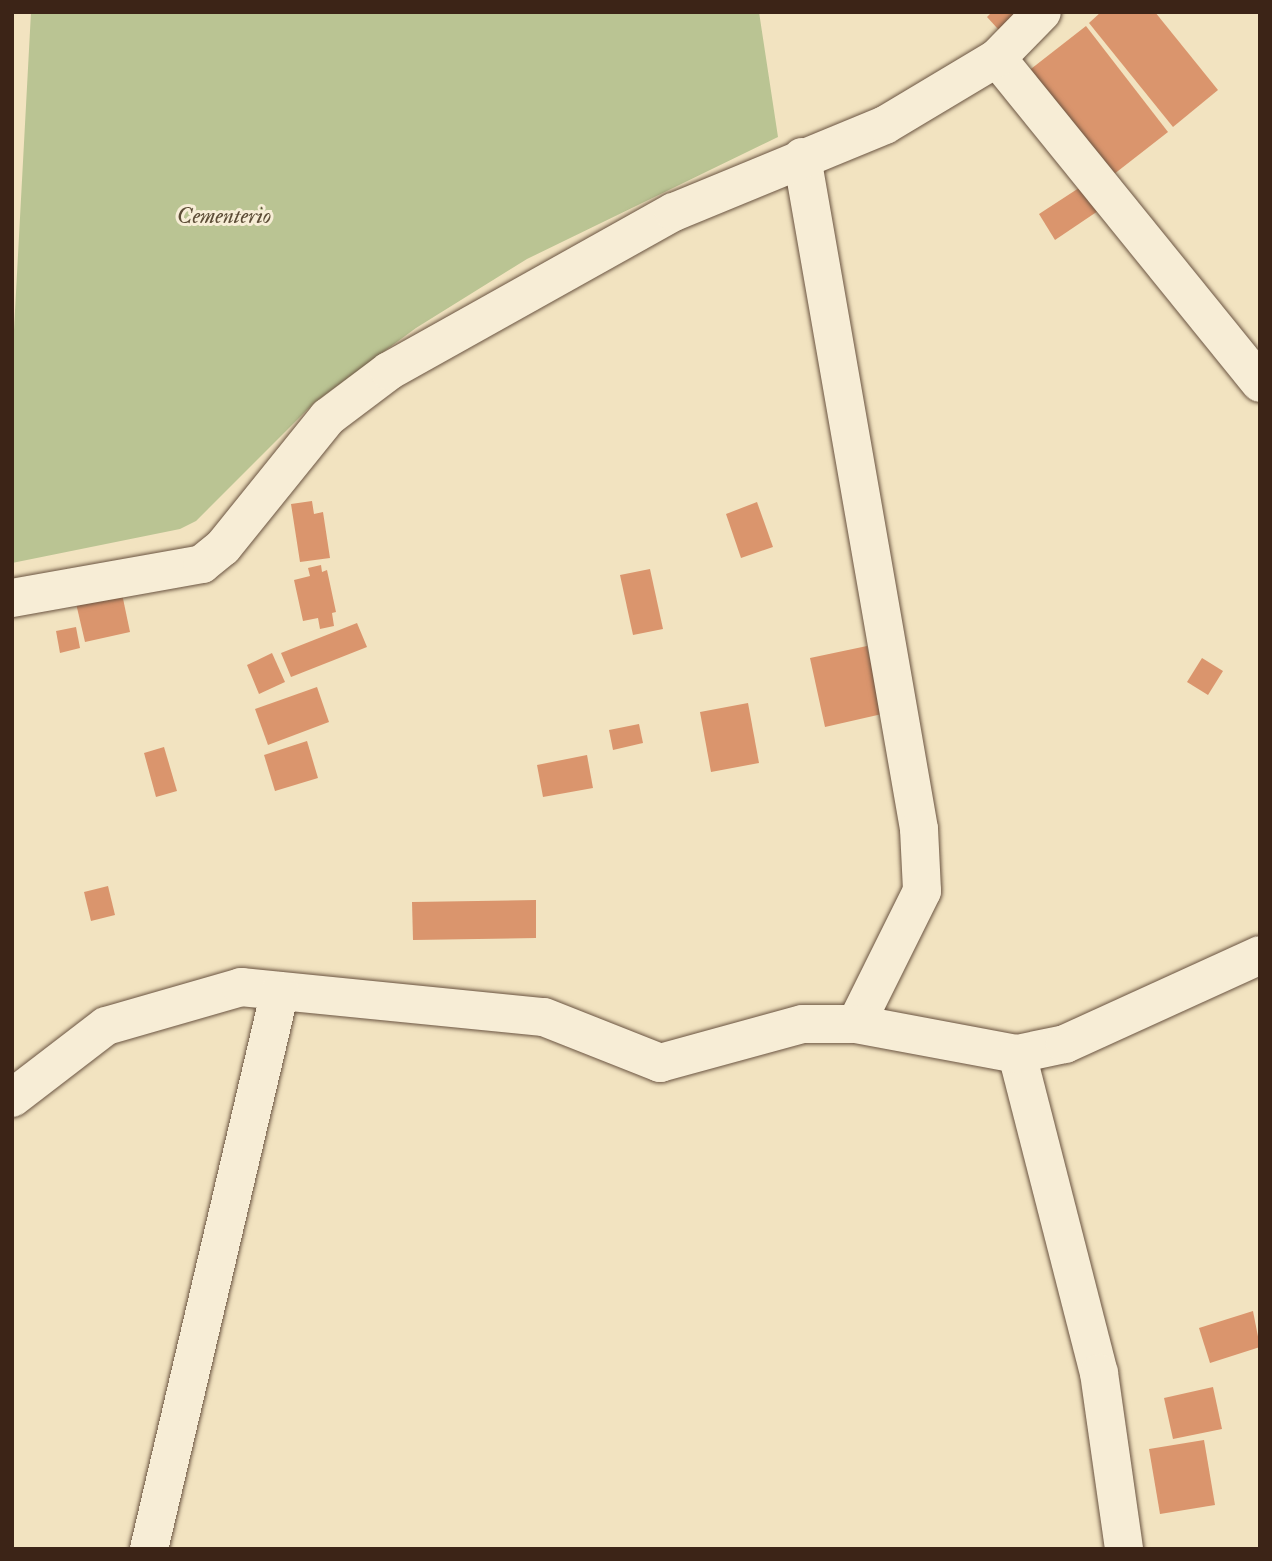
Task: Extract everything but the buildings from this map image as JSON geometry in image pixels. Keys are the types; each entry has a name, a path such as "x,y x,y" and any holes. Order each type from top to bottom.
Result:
{"street":[{"path":"12,598 202,564 223,547 328,417 389,371 674,212 885,125 997,58 1042,12"},
{"path":"997,58 1260,383"},
{"path":"802,157 919,829 922,891 856,1024"},
{"path":"12,1098 106,1026 241,987 544,1017 660,1063 803,1024 856,1024 1017,1054 1065,1044 1260,955"},
{"path":"149,1549 280,991"},
{"path":"1017,1054 1099,1373 1125,1549"}],"green space":[{"name":"Cementerio","path":"31,12 759,12 778,137 527,259 416,328 315,402 196,521 180,529 12,563 12,367"}]}
